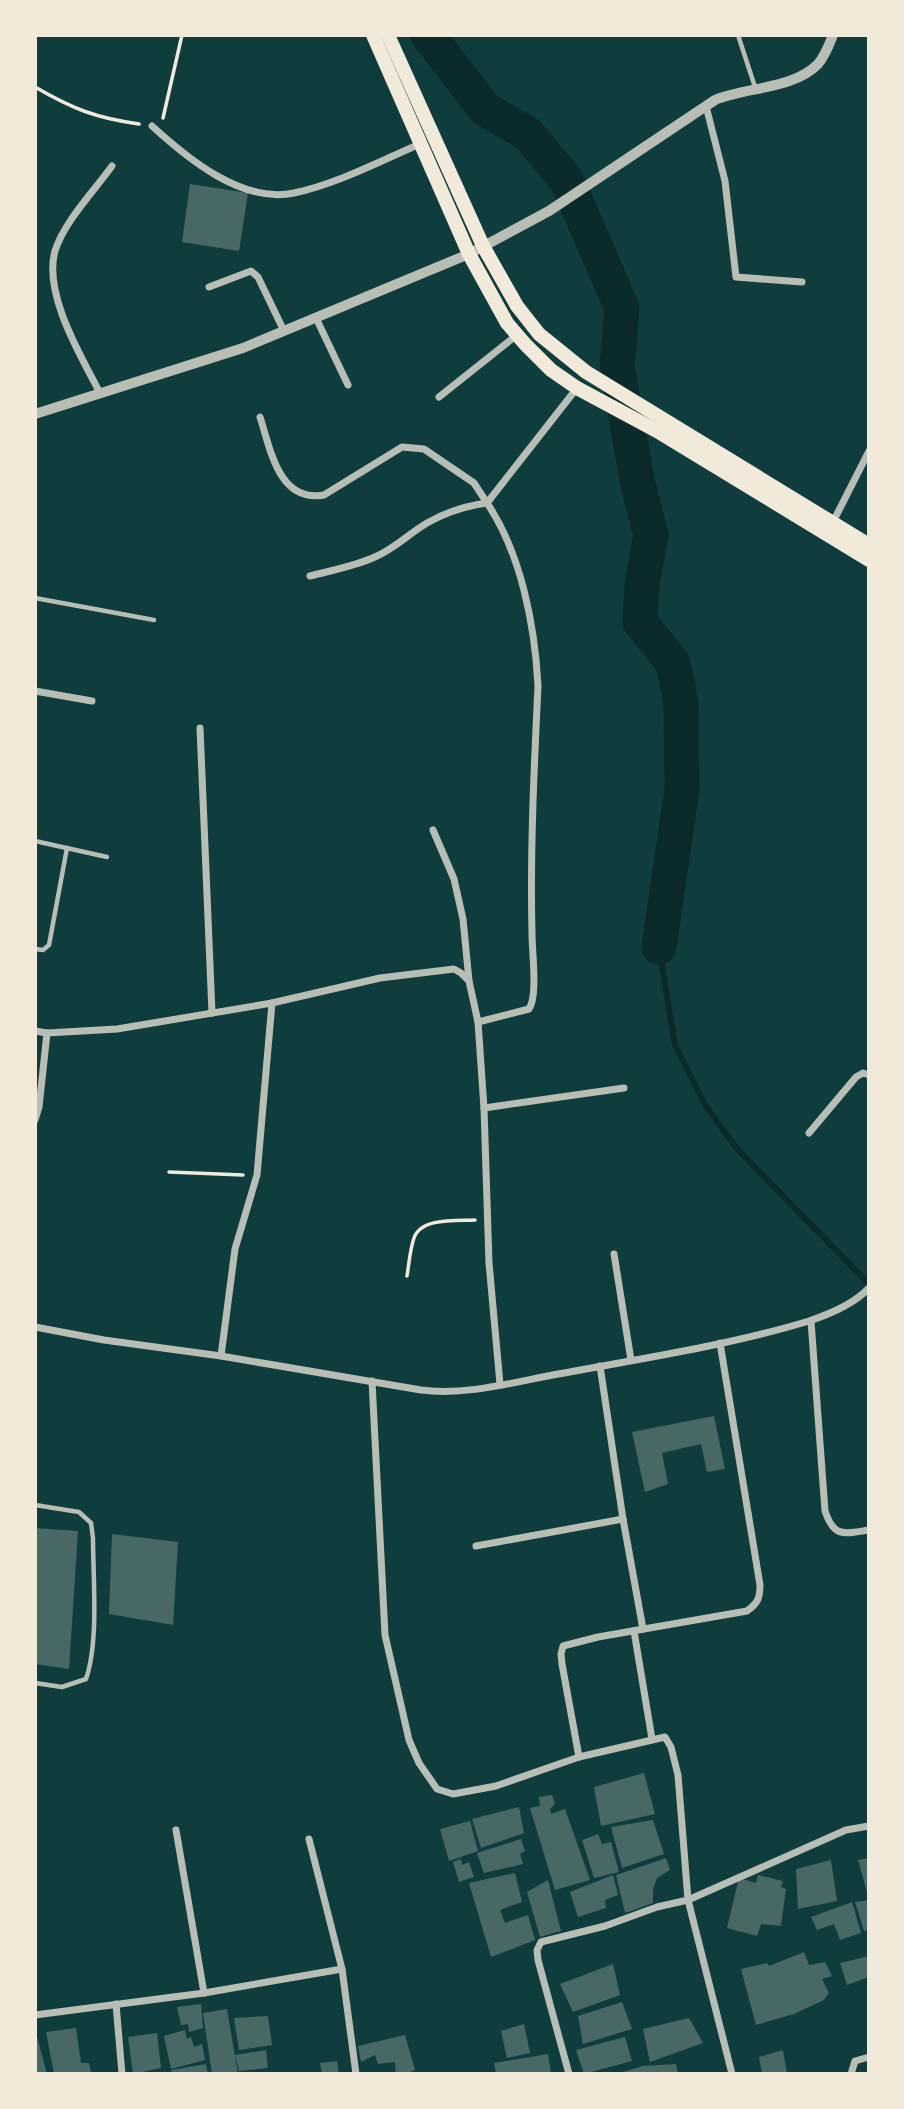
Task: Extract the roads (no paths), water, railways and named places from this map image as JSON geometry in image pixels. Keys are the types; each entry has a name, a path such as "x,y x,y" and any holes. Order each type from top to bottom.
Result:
{"highway":[{"path":"373,35 469,254 489,293 517,335 551,370 602,402 658,424 869,545"},
{"path":"388,35 483,246 517,306 539,334 658,424 869,561"}],"street":[{"path":"35,414 243,348 469,254 549,211 706,106 734,92 795,80 807,73 818,64 833,35"},
{"path":"706,106 725,181 736,277 802,282"},
{"path":"152,126 197,164 221,178 269,194 292,194 323,184 420,144"},
{"path":"100,393 71,336 52,274 55,252 66,229 112,166"},
{"path":"209,287 251,271 258,277 284,331"},
{"path":"316,318 348,385"},
{"path":"439,397 517,335"},
{"path":"310,576 359,564 380,555 447,512 487,503 577,388"},
{"path":"260,417 274,462 283,480 297,492 310,498 324,495 402,447 412,446 424,449 474,483 504,534 522,585 536,657 538,686 532,1005 529,1009 478,1022"},
{"path":"833,523 869,451"},
{"path":"35,691 92,701"},
{"path":"200,728 212,1013"},
{"path":"433,830 454,879 463,919 469,981 478,1022 489,1263 500,1384"},
{"path":"35,1031 47,1033 117,1029 272,1003 380,978 418,973 454,970 469,981"},
{"path":"221,1356 235,1249 257,1175 272,1003"},
{"path":"35,1120 39,1107 47,1033"},
{"path":"809,1133 856,1077 863,1073 869,1075"},
{"path":"484,1108 624,1088"},
{"path":"614,1254 631,1360"},
{"path":"35,1327 104,1340 300,1368 433,1392 477,1389 600,1366 811,1321 858,1300 869,1288"},
{"path":"811,1321 825,1511 833,1528 838,1532 869,1530"},
{"path":"579,1757 562,1664 564,1646 747,1611 760,1597 752,1532 720,1342"},
{"path":"600,1366 643,1629"},
{"path":"372,1381 385,1634 409,1741 419,1763 437,1789 453,1794 496,1786 579,1757 661,1736 668,1740 678,1775 688,1900 732,2074"},
{"path":"476,1546 623,1519"},
{"path":"634,1631 652,1739"},
{"path":"569,2074 538,1960 537,1950 541,1942 605,1926 657,1907 688,1900 846,1830 869,1826"},
{"path":"176,1829 204,1993"},
{"path":"309,1839 342,1969 356,2074"},
{"path":"35,2015 204,1993 342,1969"},
{"path":"116,2004 121,2074"},
{"path":"851,2074 855,2061 869,2057"}],"lane":[{"path":"738,35 755,88"},
{"path":"35,598 154,620"},
{"path":"35,841 107,857"},
{"path":"35,949 43,950 49,945 67,848"},
{"path":"35,1505 79,1512 91,1523 93,1538 92,1639 86,1679 62,1687 35,1683"}],"waterway":[{"path":"428,35 485,109 528,134 567,181 622,308 617,366 638,485 651,535 642,585 640,622 673,663 681,702 682,789 659,947"},
{"path":"659,947 675,1045 705,1105 738,1150 869,1284"}]}
